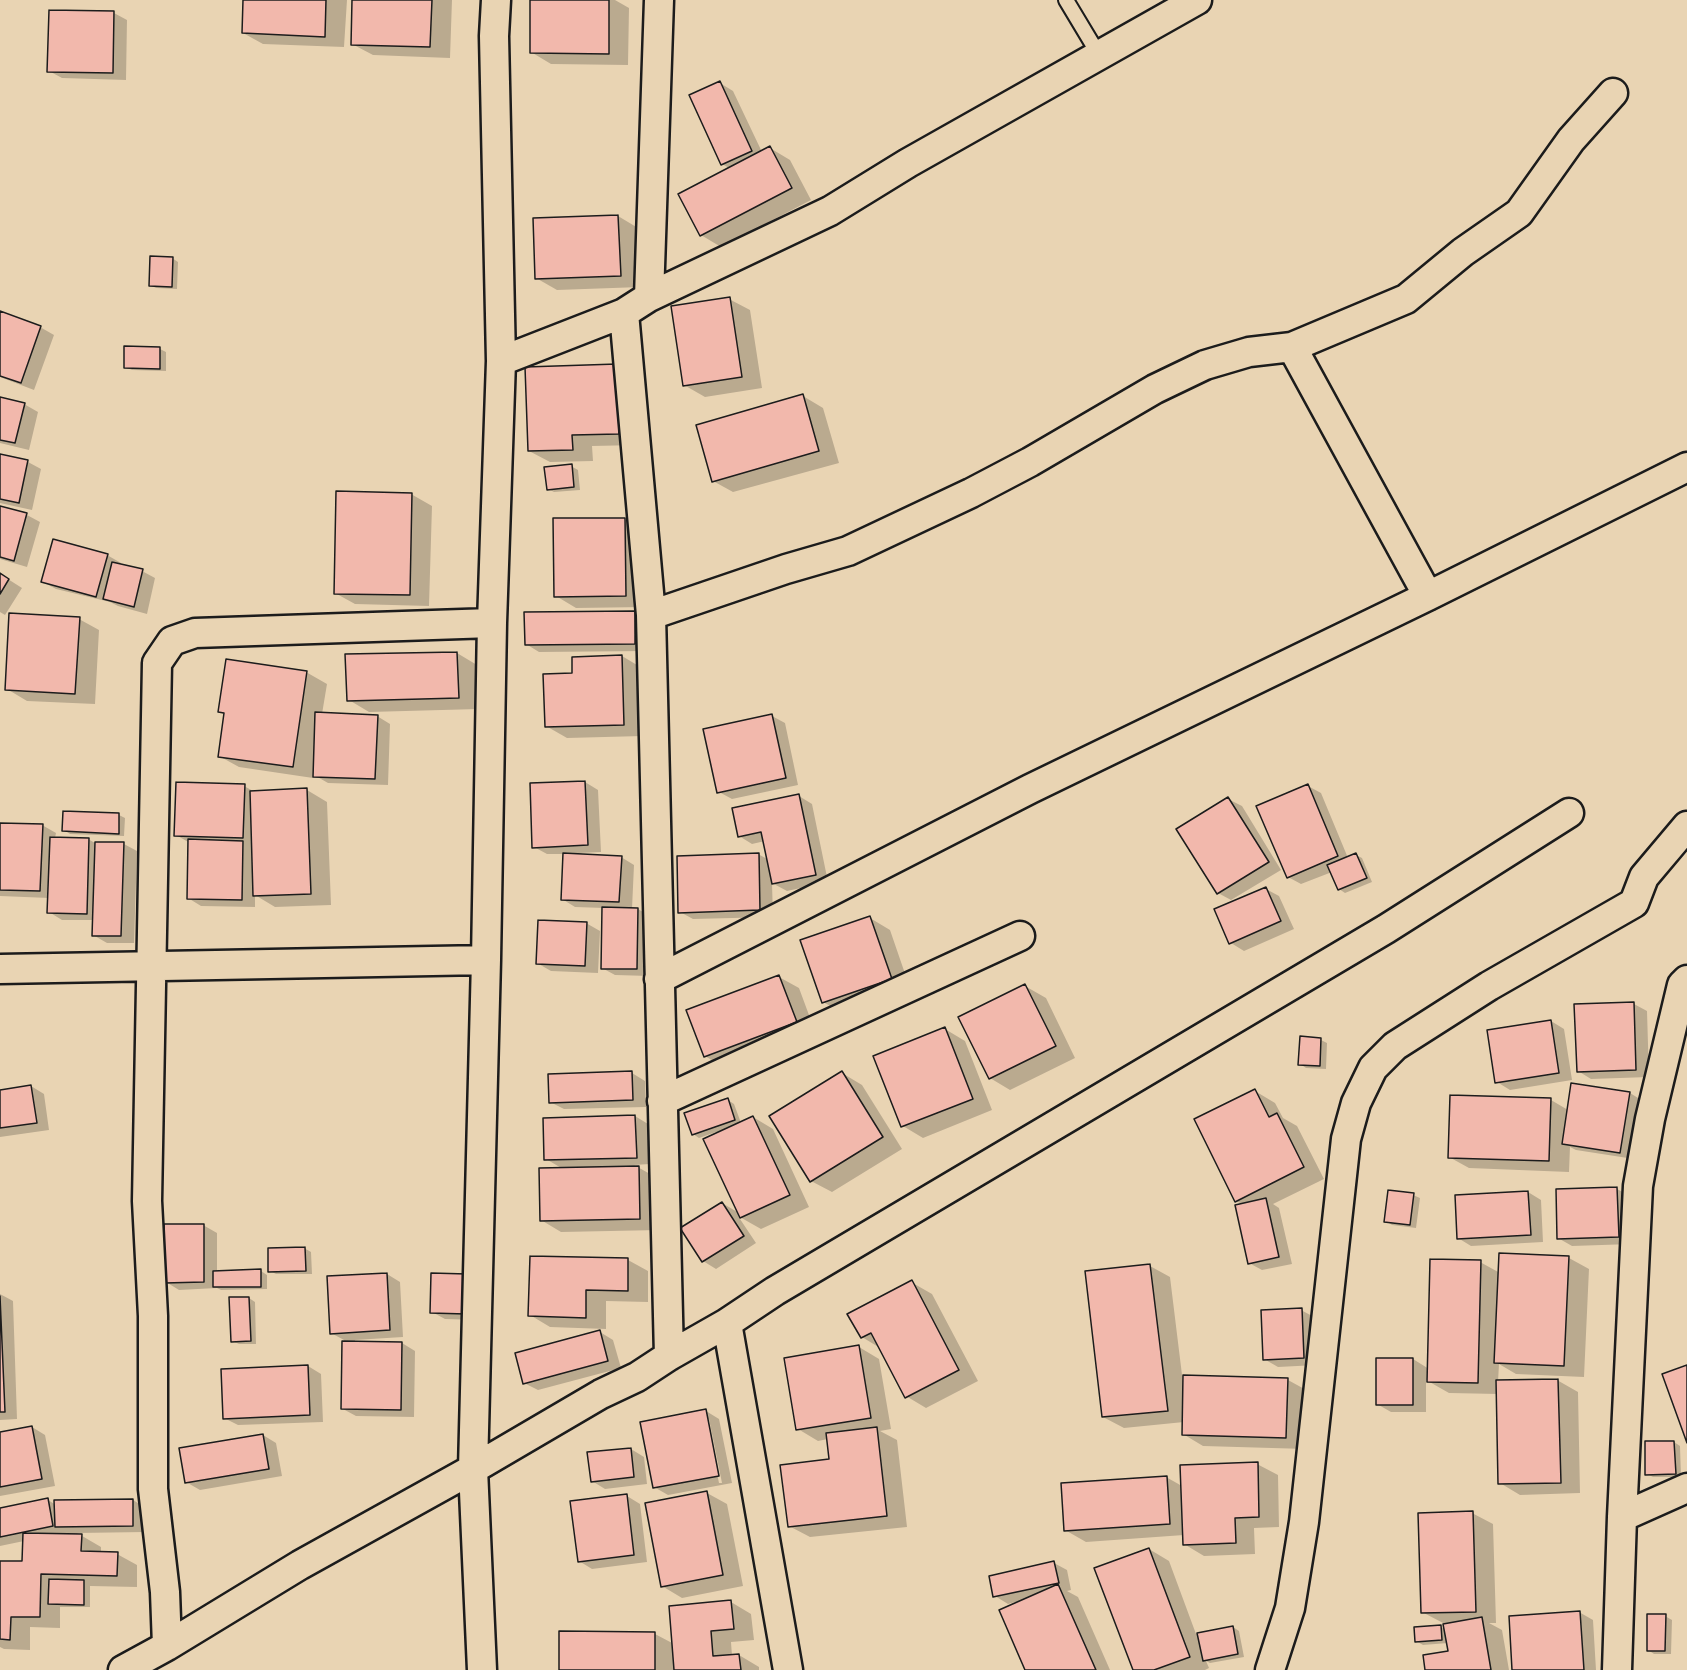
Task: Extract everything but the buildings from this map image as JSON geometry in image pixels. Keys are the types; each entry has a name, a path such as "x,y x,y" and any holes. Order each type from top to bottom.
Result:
{"street":[{"path":"482,1670 473,1469 492,623 501,361 494,48 496,0"},
{"path":"649,297 659,0"},
{"path":"501,361 624,313 649,297 830,212 908,163 1197,0"},
{"path":"651,615 848,550 971,494 1155,388 1205,365 1249,352 1292,346 1406,299 1463,252 1519,213 1571,140 1614,93"},
{"path":"624,313 651,615 669,1356"},
{"path":"1292,346 1428,596"},
{"path":"659,979 1030,789 1428,596 1687,467"},
{"path":"167,1646 165,1592 153,1489 153,1316 147,1201 157,663 172,641 195,633 492,623"},
{"path":"123,1670 601,1394 637,1377 728,1323 784,1285 1386,929 1569,813"},
{"path":"1270,1670 1290,1608 1304,1522 1346,1139 1356,1103 1369,1076 1373,1068 1395,1046 1489,986 1634,903 1644,877 1687,826"},
{"path":"662,1101 1020,936"},
{"path":"0,969 486,960"},
{"path":"1617,1670 1638,1186 1650,1119 1682,985 1687,980"},
{"path":"728,1323 788,1670"},
{"path":"1622,1517 1687,1488"}],"lane":[{"path":"1066,0 1099,55"}]}
